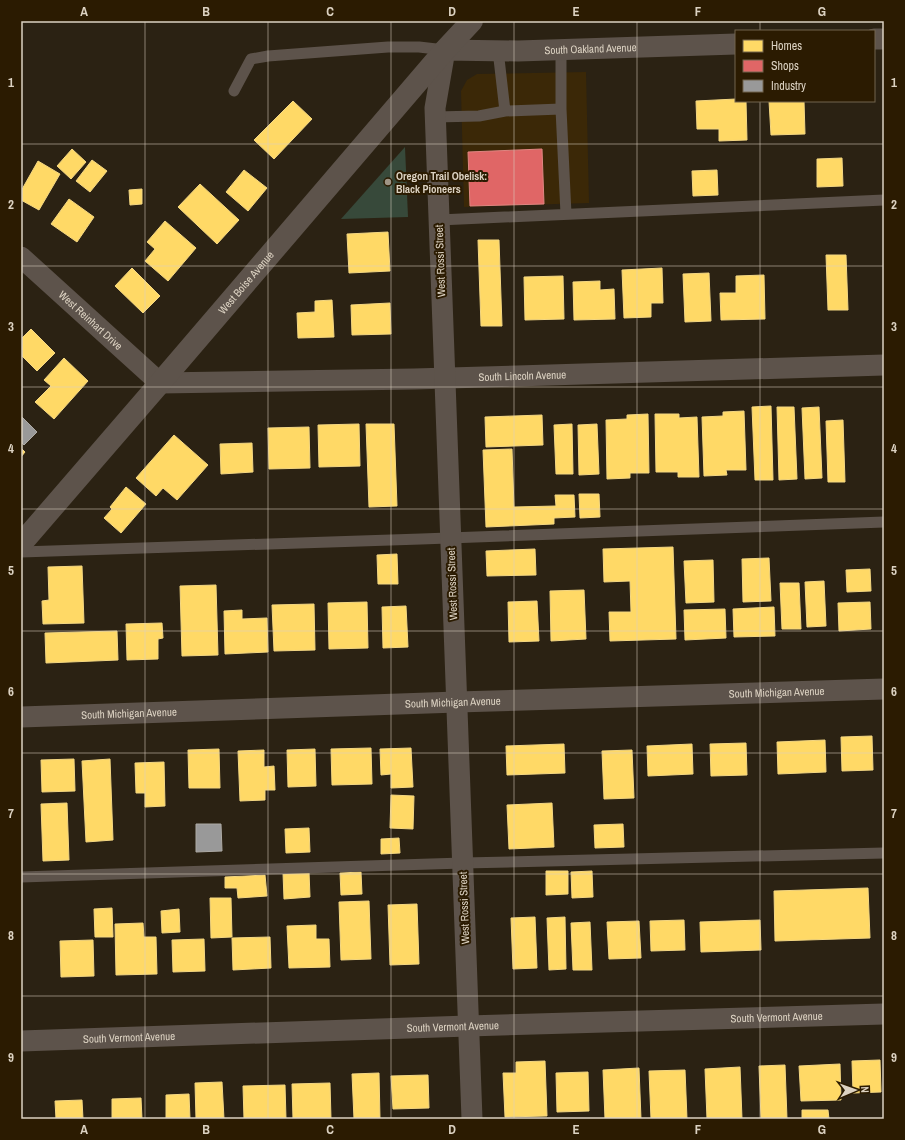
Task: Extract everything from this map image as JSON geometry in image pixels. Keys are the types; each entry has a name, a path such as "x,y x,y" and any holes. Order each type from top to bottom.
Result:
{"street":[{"name":"West Boise Avenue","path":"21,544 445,50 472,21"},
{"name":"South Oakland Avenue","path":"445,50 561,49 735,44"},
{"name":"West Rossi Street","path":"445,50 435,108 435,117 472,1119"},
{"name":"West Reinhart Drive","path":"21,257 160,383"},
{"name":"South Lincoln Avenue","path":"160,383 445,378 884,365"},
{"name":"South Michigan Avenue","path":"21,717 884,689"},
{"name":"South Vermont Avenue","path":"21,1041 884,1014"}],"lane":[{"path":"234,91 250,59 268,56 388,47 419,47 445,50"},
{"path":"561,49 566,214"},
{"path":"498,50 505,111"},
{"path":"435,117 479,116 505,111 562,109"},
{"path":"439,220 884,200"},
{"path":"21,552 884,522"},
{"path":"21,877 463,863 884,853"}],"shaded area":[{"path":"586,72 589,203 464,207 461,91 467,80 477,74"}],"green space":[{"path":"405,147 408,217 341,219"}],"building: Homes":[{"path":"735,99 735,102 746,102 747,140 719,141 719,129 697,129 696,101"},
{"path":"293,101 312,119 274,159 254,140"},
{"path":"769,102 804,102 805,134 771,135"},
{"path":"72,149 86,162 71,179 57,166"},
{"path":"842,158 843,186 817,187 817,159"},
{"path":"92,160 107,171 90,192 76,181"},
{"path":"38,161 60,174 39,210 21,200 21,191"},
{"path":"244,170 267,188 248,211 226,192"},
{"path":"717,170 718,195 693,196 692,171"},
{"path":"200,184 239,220 217,244 178,207"},
{"path":"142,189 142,204 130,205 129,190"},
{"path":"69,199 94,217 77,242 51,224"},
{"path":"165,221 196,248 168,281 145,261 155,249 147,242"},
{"path":"388,232 390,271 349,273 347,234"},
{"path":"478,240 499,240 502,326 481,326"},
{"path":"826,255 846,255 848,310 828,310"},
{"path":"132,268 160,296 143,313 115,286"},
{"path":"662,268 663,303 651,303 651,317 624,318 622,270"},
{"path":"709,273 711,321 685,322 683,274"},
{"path":"764,275 765,319 721,320 720,293 736,293 736,276"},
{"path":"563,276 564,319 525,320 524,277"},
{"path":"600,281 600,290 614,289 615,319 574,320 573,282"},
{"path":"332,300 334,337 298,338 297,313 315,312 315,301"},
{"path":"390,303 391,334 352,335 351,305"},
{"path":"31,329 55,353 37,371 21,355 21,339"},
{"path":"64,358 88,381 54,419 35,402 51,386 44,380"},
{"path":"771,406 773,480 755,480 752,407"},
{"path":"777,407 794,407 797,479 779,480"},
{"path":"819,407 822,478 805,479 802,408"},
{"path":"744,411 746,470 726,470 727,475 704,476 702,417 723,416 723,412"},
{"path":"648,414 649,473 630,473 630,478 607,479 606,420 627,419 627,415"},
{"path":"655,414 679,414 679,418 697,417 699,477 678,477 678,472 656,472"},
{"path":"542,415 543,445 486,447 485,417"},
{"path":"843,420 845,482 828,482 826,421"},
{"path":"359,424 360,466 319,467 318,425"},
{"path":"366,424 394,424 397,506 369,507"},
{"path":"572,424 573,474 556,474 554,425"},
{"path":"597,424 599,474 579,475 578,425"},
{"path":"309,427 310,468 269,469 268,428"},
{"path":"174,435 208,465 177,500 163,488 156,496 136,478"},
{"path":"252,443 253,472 221,474 220,444"},
{"path":"21,448 25,452 21,457"},
{"path":"512,449 514,507 556,506 555,495 574,495 575,517 554,518 554,524 486,527 483,450"},
{"path":"126,487 146,504 121,533 104,518 112,509 110,507"},
{"path":"579,494 599,494 600,517 580,518"},
{"path":"673,547 676,639 610,641 609,612 631,612 630,581 604,582 603,549"},
{"path":"535,549 536,575 487,576 486,551"},
{"path":"397,554 398,584 378,584 377,555"},
{"path":"769,558 771,601 743,602 742,559"},
{"path":"713,560 714,602 686,603 684,561"},
{"path":"82,566 84,623 43,624 42,601 49,600 48,567"},
{"path":"870,569 871,591 847,592 846,570"},
{"path":"824,581 826,626 807,627 805,582"},
{"path":"780,583 799,583 801,629 782,629"},
{"path":"216,585 218,655 182,656 180,586"},
{"path":"584,590 586,639 551,641 550,591"},
{"path":"537,601 539,641 509,642 508,602"},
{"path":"367,602 368,648 329,649 328,603"},
{"path":"870,602 871,629 839,631 838,603"},
{"path":"314,604 315,650 274,651 272,605"},
{"path":"406,606 408,647 383,648 382,607"},
{"path":"774,607 775,636 734,637 733,609"},
{"path":"725,609 726,638 685,640 684,610"},
{"path":"242,610 242,619 267,618 268,652 225,654 224,611"},
{"path":"162,623 163,638 158,639 158,659 127,660 126,624"},
{"path":"117,631 118,660 46,663 45,633"},
{"path":"872,736 873,770 842,771 841,737"},
{"path":"825,740 826,772 778,774 777,742"},
{"path":"746,743 747,775 711,776 710,744"},
{"path":"564,744 565,773 507,775 506,746"},
{"path":"692,744 693,774 648,776 647,746"},
{"path":"371,748 372,784 332,785 331,749"},
{"path":"411,748 413,787 391,788 391,774 381,775 380,749"},
{"path":"219,749 220,788 189,788 188,750"},
{"path":"315,749 316,786 288,787 287,750"},
{"path":"264,750 264,767 274,766 275,790 265,790 265,800 240,801 238,751"},
{"path":"632,750 634,798 604,799 602,751"},
{"path":"74,759 75,791 42,792 41,760"},
{"path":"110,759 113,840 86,842 82,761"},
{"path":"164,762 165,806 145,807 145,793 136,793 135,763"},
{"path":"391,795 414,796 413,829 390,828"},
{"path":"67,803 69,860 43,861 41,804"},
{"path":"552,803 554,847 509,849 507,805"},
{"path":"623,824 624,847 595,848 594,825"},
{"path":"309,828 310,852 286,853 285,829"},
{"path":"399,838 400,853 381,854 381,839"},
{"path":"546,871 568,871 568,894 546,895"},
{"path":"592,871 593,897 572,898 571,872"},
{"path":"309,872 310,897 284,899 283,873"},
{"path":"361,872 362,894 341,895 340,873"},
{"path":"265,875 267,896 238,898 237,888 225,888 225,877"},
{"path":"868,888 870,938 775,941 774,891"},
{"path":"210,898 231,898 232,937 211,938"},
{"path":"369,901 371,959 341,960 339,902"},
{"path":"417,904 419,964 390,965 388,905"},
{"path":"112,908 113,937 95,937 94,909"},
{"path":"179,909 180,932 162,933 161,911"},
{"path":"535,917 537,968 513,969 511,918"},
{"path":"565,917 566,969 549,970 547,918"},
{"path":"684,920 685,950 651,951 650,921"},
{"path":"760,920 761,950 701,952 700,922"},
{"path":"639,921 641,958 609,959 607,922"},
{"path":"590,922 592,970 573,970 571,923"},
{"path":"143,923 144,937 156,937 157,974 116,975 115,924"},
{"path":"316,925 316,939 329,939 330,967 289,968 287,926"},
{"path":"270,937 271,968 233,970 232,938"},
{"path":"204,939 205,971 173,972 172,940"},
{"path":"93,940 94,976 61,977 60,941"},
{"path":"880,1060 881,1092 853,1093 852,1061"},
{"path":"545,1061 547,1116 505,1117 503,1073 516,1073 516,1062"},
{"path":"840,1064 841,1100 801,1101 799,1066"},
{"path":"785,1065 787,1119 761,1119 759,1066"},
{"path":"740,1067 742,1119 707,1119 705,1069"},
{"path":"639,1068 641,1119 605,1119 603,1070"},
{"path":"685,1070 687,1119 651,1119 649,1071"},
{"path":"588,1072 589,1111 557,1112 556,1073"},
{"path":"379,1073 380,1119 354,1119 352,1074"},
{"path":"428,1075 429,1108 393,1109 391,1076"},
{"path":"222,1082 224,1119 196,1119 195,1083"},
{"path":"330,1083 331,1119 293,1119 292,1084"},
{"path":"285,1085 286,1119 244,1119 243,1086"},
{"path":"189,1094 190,1119 166,1119 166,1095"},
{"path":"141,1098 142,1119 112,1119 112,1099"},
{"path":"82,1100 83,1119 56,1119 55,1101"},
{"path":"802,1110 828,1110 829,1119 802,1119"}],"building: Shops":[{"path":"542,149 544,204 470,206 468,152"}],"building: Industry":[{"path":"21,416 37,432 24,445 21,442"},
{"path":"196,824 221,824 222,851 196,852"}],"place":[{"name":"Oregon Trail Obelisk: Black Pioneers","path":"388,182"}]}
